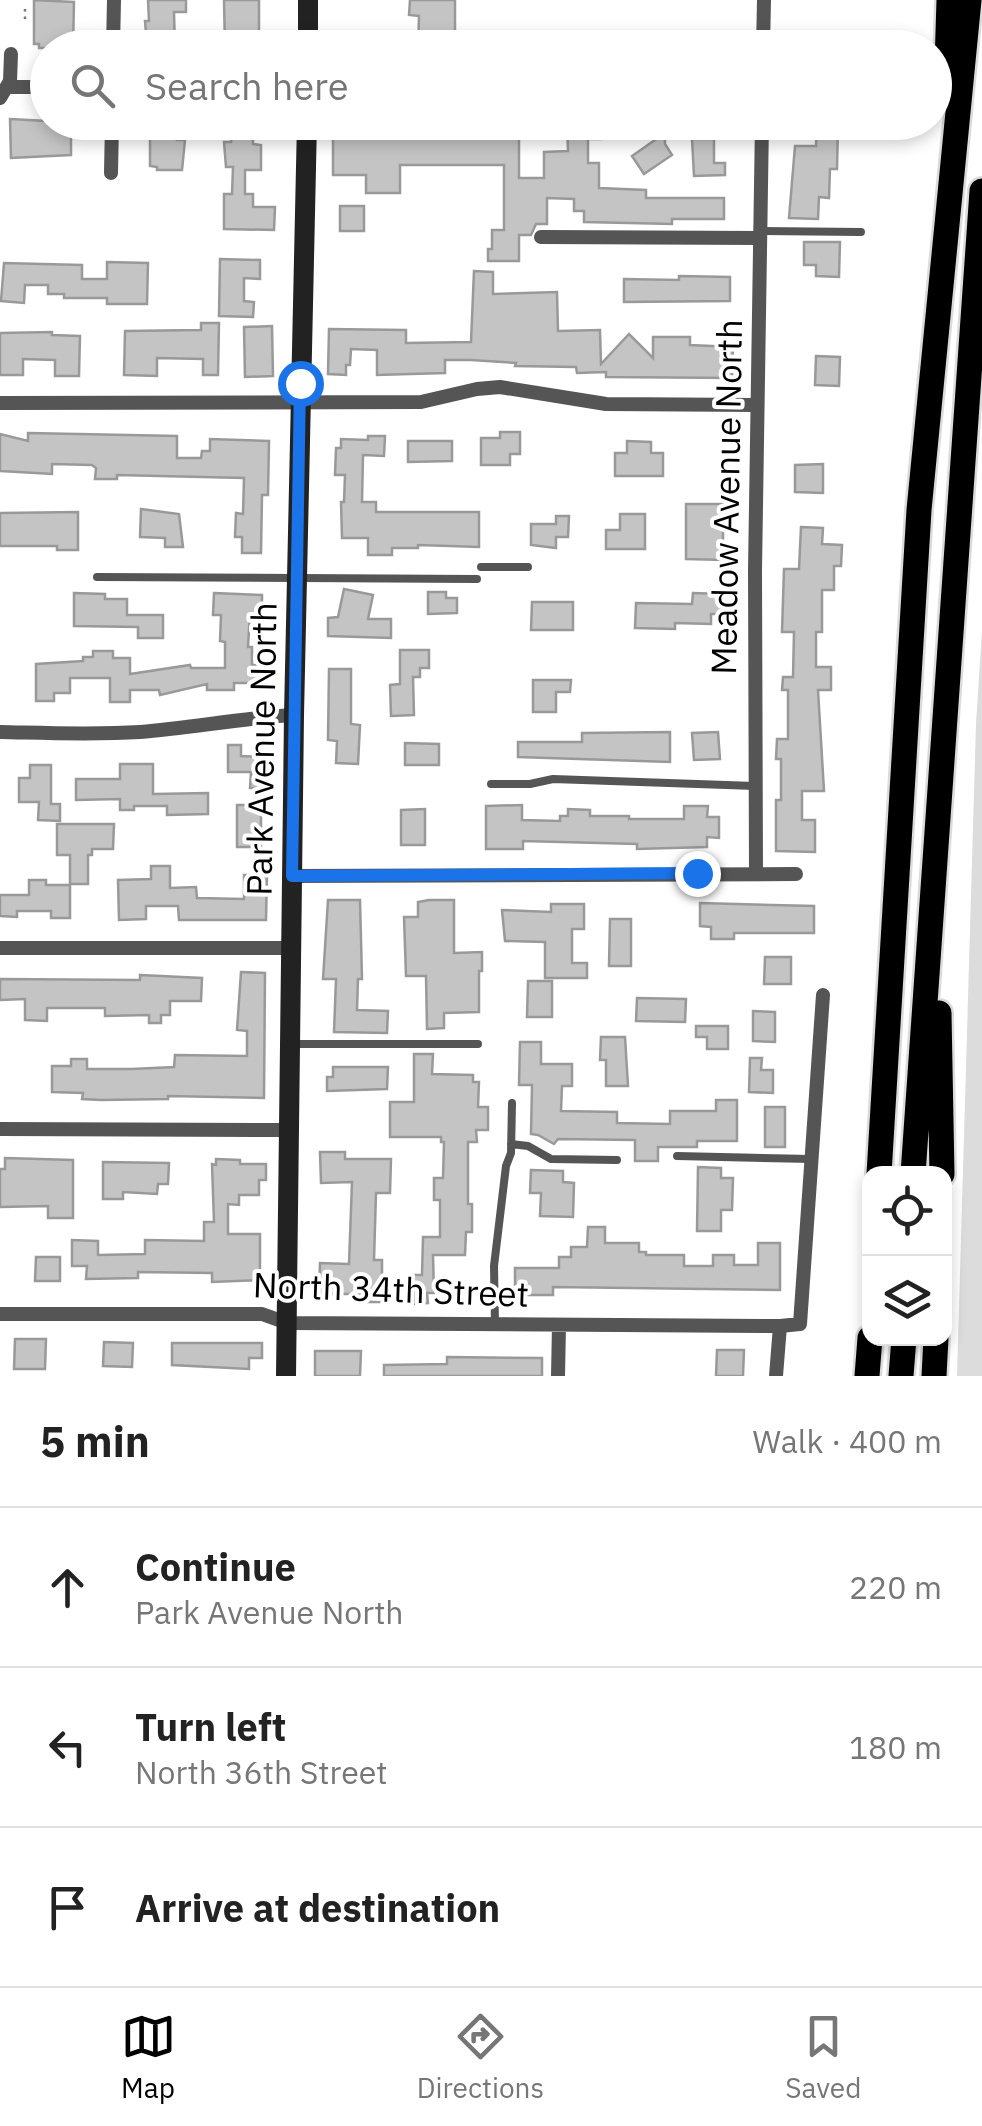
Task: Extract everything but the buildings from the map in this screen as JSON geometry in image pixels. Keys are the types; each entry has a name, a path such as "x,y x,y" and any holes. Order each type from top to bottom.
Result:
{"highway":[{"path":"948,30 949,0"},
{"path":"880,1166 920,510 969,0"},
{"path":"948,140 950,204"},
{"path":"913,1166 982,191"},
{"path":"936,863 942,1166"},
{"path":"867,1374 869,1346"},
{"path":"902,1376 904,1346"},
{"path":"934,1376 936,1346"}],"street":[{"path":"113,30 114,0"},
{"path":"308,0 308,30"},
{"path":"763,30 764,0"},
{"path":"11,54 4,92 30,88"},
{"path":"111,173 112,140"},
{"name":"Park Avenue North","path":"286,1376 307,140"},
{"name":"Meadow Avenue North","path":"756,872 762,140"},
{"path":"541,237 760,234"},
{"path":"0,403 421,402 500,387 606,404 757,406"},
{"path":"0,732 144,731 294,715"},
{"path":"292,876 796,874"},
{"path":"0,948 291,948"},
{"path":"776,1376 780,1326 800,1324 823,995"},
{"path":"0,1128 289,1130"},
{"name":"North 34th Street","path":"0,1314 262,1314 287,1323 780,1326"},
{"path":"558,1376 559,1325"}],"lane":[{"path":"760,234 861,232"},
{"path":"482,567 528,567"},
{"path":"97,577 477,579"},
{"path":"491,784 530,784 553,779 755,786"},
{"path":"290,1044 478,1044"},
{"path":"496,1324 494,1266 512,1144 512,1103"},
{"path":"512,1144 528,1146 551,1159 617,1160"},
{"path":"678,1156 811,1159"}],"path":[{"path":"25,9 25,20"}],"shaded area":[{"path":"982,630 982,1376 957,1376 976,724"}],"route":[{"path":"300,383 292,876 697,873"}]}
